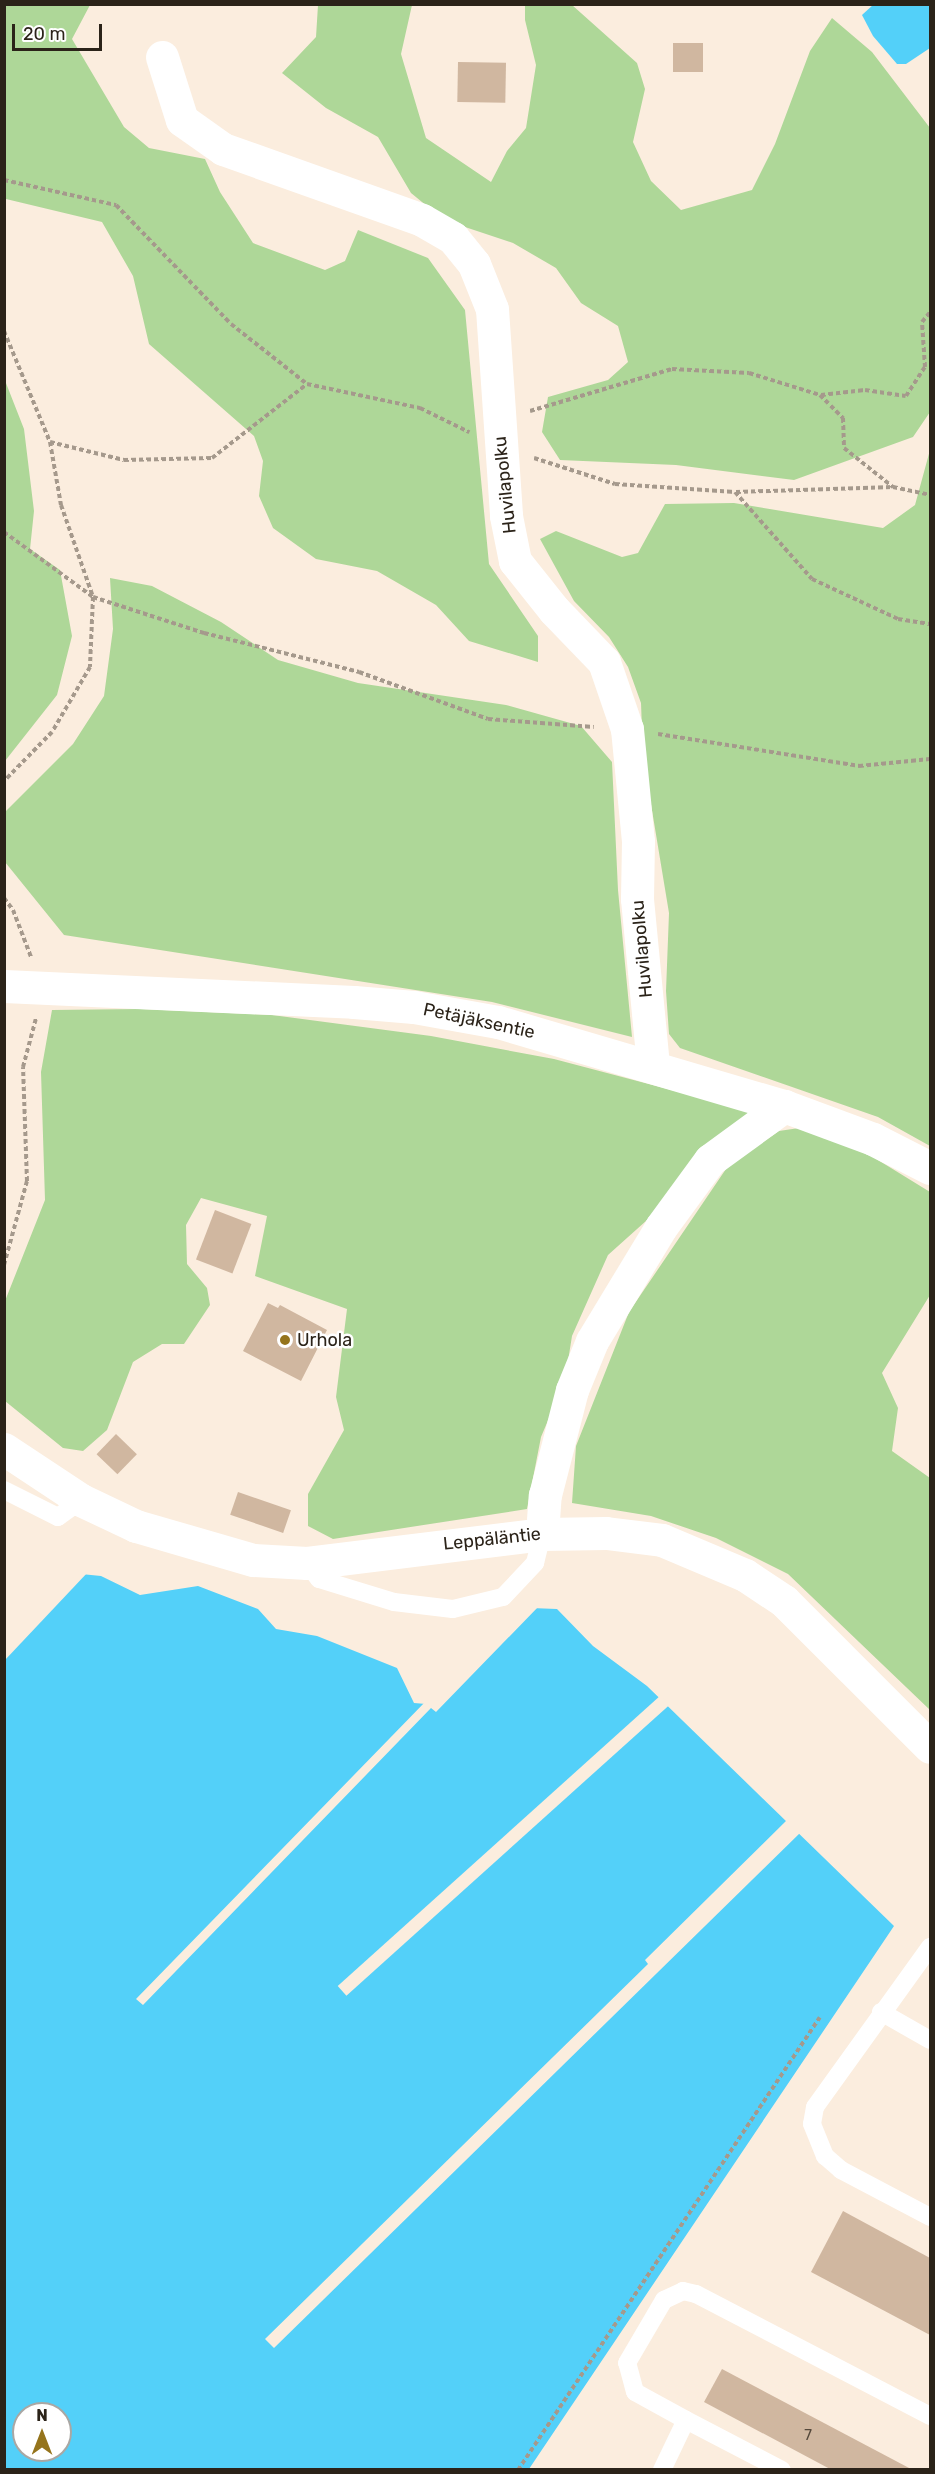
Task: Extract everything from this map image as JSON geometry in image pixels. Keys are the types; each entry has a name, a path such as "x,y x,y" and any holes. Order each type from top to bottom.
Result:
{"street":[{"name":"Huvilapolku","path":"162,57 182,120 223,149 320,186 422,220 453,238 474,264 492,309 506,516 515,561 554,610 604,662 627,729 638,841 637,899 653,1066"},
{"name":"Petäjäksentie","path":"4,986 414,1007 498,1022 784,1106 873,1139 930,1168"},
{"path":"542,1534 545,1495 572,1390 592,1341 661,1227 710,1160 784,1106"},
{"name":"Leppäläntie","path":"4,1449 81,1500 135,1526 253,1560 307,1563 542,1534 606,1533 662,1540 745,1575 784,1601 930,1748"}],"lane":[{"path":"4,1490 58,1517 81,1500"},
{"path":"307,1563 320,1579 394,1602 453,1609 503,1597 535,1563 542,1534"},
{"path":"930,1947 881,2012 815,2107 815,2140 825,2156 841,2170 930,2217"},
{"path":"881,2012 930,2040"},
{"path":"782,2469 635,2392 627,2363 664,2300 683,2291 696,2294 930,2416"},
{"path":"662,2469 686,2420"}],"path":[{"path":"4,180 116,205 231,324 307,384 420,408 499,434 615,484 735,492 893,487 930,495"},
{"path":"499,434 672,369 749,373 820,395 865,390 906,396 925,367 922,322 930,312"},
{"path":"4,332 50,442 61,505 93,597 90,667 52,732 4,781"},
{"path":"50,442 124,460 212,458 307,384"},
{"path":"820,395 843,418 844,447 893,487"},
{"path":"735,492 812,579 898,620 930,624"},
{"path":"4,532 93,597 204,633 359,672 488,719 627,729 859,766 930,759"},
{"path":"4,898 13,910 44,989 23,1066 27,1181 4,1265"},
{"path":"518,2469 820,2017"}],"green space":[{"path":"4,5 90,5 72,39 124,127 149,148 205,159 220,192 253,243 325,270 345,261 358,230 428,258 465,310 489,564 538,636 538,662 469,641 436,605 377,571 316,559 273,528 259,496 263,461 254,436 149,344 133,276 102,222 6,199"},
{"path":"318,5 412,5 401,54 426,138 491,182 507,151 526,128 536,65 525,20 525,5 572,5 637,63 645,89 633,142 651,181 681,210 752,190 775,144 810,51 832,18 872,52 930,128 930,412 913,437 794,480 676,465 560,460 542,432 548,397 608,380 628,362 618,326 581,303 556,268 513,243 444,220 411,193 378,137 326,108 282,73 316,37"},
{"path":"4,378 24,429 34,511 30,549 60,570 72,636 57,695 5,761"},
{"path":"930,450 930,1146 878,1117 680,1048 669,1034 666,991 669,913 643,756 641,703 628,667 609,637 574,601 540,539 556,531 622,557 638,553 665,504 734,503 883,528 915,505"},
{"path":"110,578 152,586 221,622 278,660 358,683 506,705 581,726 612,762 618,890 632,1037 492,1002 64,935 5,862 5,812 73,744 104,696 113,629"},
{"path":"140,1009 272,1015 431,1036 554,1059 751,1111 656,1212 608,1255 572,1336 565,1380 541,1437 527,1509 333,1539 308,1526 308,1494 344,1430 336,1397 347,1309 255,1276 267,1216 201,1198 186,1225 187,1264 207,1288 210,1305 184,1344 162,1344 133,1362 107,1430 83,1451 63,1448 5,1401 5,1301 45,1200 41,1072 52,1010"},
{"path":"799,1128 865,1152 930,1192 930,1295 882,1373 898,1408 892,1451 930,1478 930,1710 788,1574 716,1538 651,1516 572,1503 576,1446 629,1312 728,1166 779,1131"}],"water":[{"path":"874,4 930,5 930,48 906,64 897,64 873,36 862,15"},
{"path":"81,1574 101,1576 140,1595 198,1586 258,1609 276,1629 317,1636 397,1668 414,1703 438,1705 531,1608 557,1609 593,1646 647,1686 894,1926 529,2469 5,2470 5,1646"}],"pier":[{"path":"79,1572 88,1572 5,1660 4,1642"},
{"path":"540,1605 436,1712 431,1708 143,2005 136,1999 426,1701 437,1702 529,1606"},
{"path":"661,1695 670,1705 346,1996 338,1986"},
{"path":"787,1820 800,1833 274,2348 265,2339 648,1964 645,1960"}],"building":[{"path":"673,43 703,43 703,72 673,72"},
{"path":"458,62 506,63 505,103 457,102"},
{"path":"215,1210 251,1224 232,1273 196,1259"},
{"name":"Urhola","path":"268,1303 278,1308 280,1305 327,1330 301,1381 243,1351"},
{"path":"116,1434 137,1454 117,1474 97,1454"},
{"path":"238,1492 291,1510 283,1533 230,1515"},
{"path":"843,2211 930,2258 930,2335 811,2272"},
{"path":"722,2369 911,2469 830,2469 704,2402"}],"place":[{"name":"Urhola","path":"285,1340"}]}
